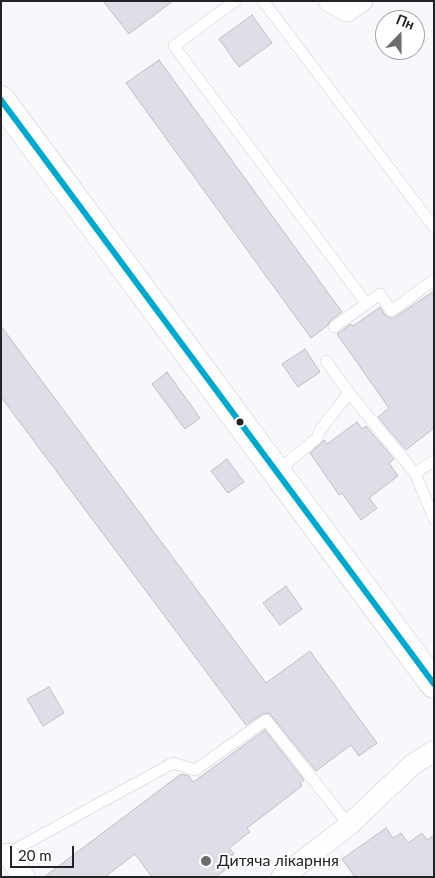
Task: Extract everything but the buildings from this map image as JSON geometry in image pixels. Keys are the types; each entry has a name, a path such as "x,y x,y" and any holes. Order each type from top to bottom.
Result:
{"main road":[{"path":"1,100 434,684"}],"street":[{"path":"329,1 347,11 362,1"},
{"path":"282,877 349,825 412,765 434,751"},
{"path":"4,855 24,877"}],"lane":[{"path":"236,1 174,46 366,303"},
{"path":"263,1 434,227"},
{"path":"334,327 380,294 391,311 434,280"},
{"path":"326,361 349,394 415,473 434,519"},
{"path":"276,472 317,438 320,430 349,394"},
{"path":"415,473 434,461"},
{"path":"4,855 173,763 195,770 266,720 349,825"}],"transit line":[{"path":"1,100 434,684"}],"place":[{"name":"Дитяча лікарння","path":"206,861"}]}
